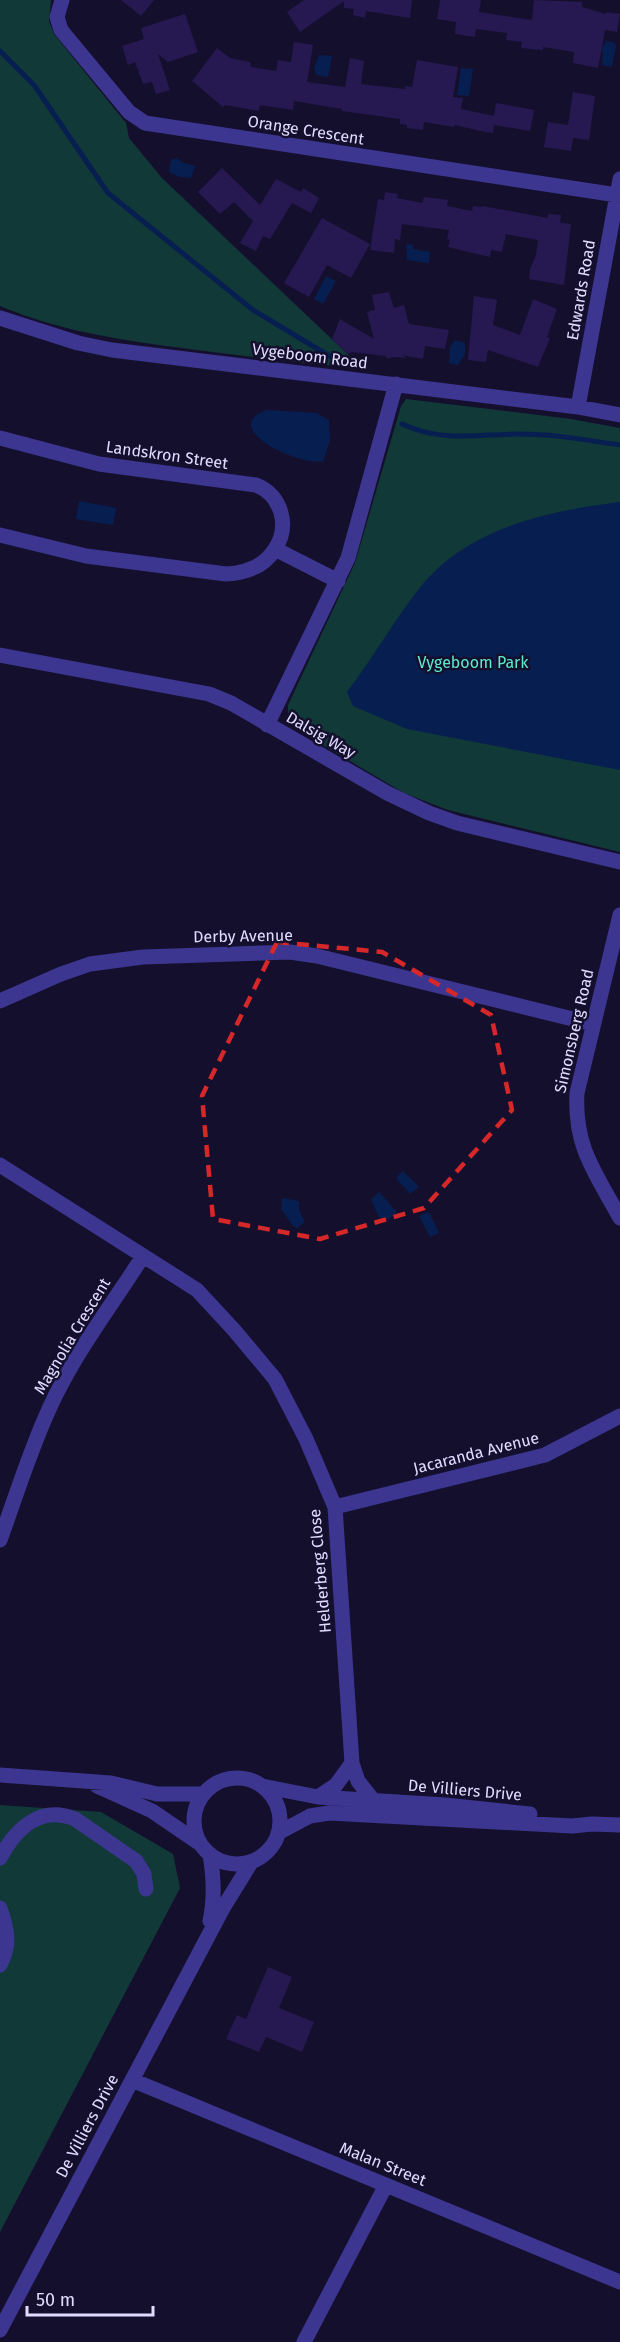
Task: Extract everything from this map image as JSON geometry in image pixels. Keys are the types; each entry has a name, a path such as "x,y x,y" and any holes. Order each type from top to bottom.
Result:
{"street":[{"name":"Orange Crescent","path":"62,0 57,17 61,30 129,111 145,123 617,195"},
{"name":"Edwards Road","path":"578,407 620,179"},
{"name":"Vygeboom Road","path":"0,318 78,343 112,351 396,384 578,407 620,415"},
{"path":"267,725 348,558 396,384"},
{"name":"Landskron Street","path":"0,438 99,464 256,485 273,495 280,509 280,532 275,549"},
{"path":"0,535 86,556 226,574 241,573 255,568 275,549 338,581"},
{"name":"Dalsig Way","path":"0,655 194,690 231,703 387,793 429,813 457,823 620,862"},
{"name":"Simonsberg Road","path":"620,915 577,1093 576,1114 580,1140 589,1163 620,1218"},
{"name":"Derby Avenue","path":"0,1001 90,964 143,957 290,952 317,956 593,1024"},
{"name":"Helderberg Close","path":"0,1165 197,1290 275,1380 306,1439 335,1507 352,1763 358,1781 374,1800"},
{"name":"Magnolia Crescent","path":"0,1540 50,1406 74,1363 144,1256"},
{"name":"Jacaranda Avenue","path":"335,1507 545,1455 620,1416"},
{"path":"318,1797 336,1785 352,1763"},
{"path":"0,1775 111,1783 157,1794 203,1794"},
{"path":"85,1781 152,1811 204,1849 230,1863 252,1861 273,1845 280,1820 278,1807 272,1795 251,1780 231,1778 212,1785 196,1805 193,1818 194,1831 204,1849"},
{"name":"De Villiers Drive","path":"262,1786 318,1797 547,1816 586,1821 592,1824"},
{"path":"0,1858 12,1839 39,1818 54,1813 66,1815 136,1861 144,1874 146,1889"},
{"name":"De Villiers Drive","path":"278,1833 310,1816 328,1813 572,1826 620,1825"},
{"name":"De Villiers Drive","path":"204,1849 215,1880 214,1904 206,1939"},
{"name":"De Villiers Drive","path":"0,2330 206,1939 252,1861"},
{"path":"0,1908 7,1934 7,1950 0,1965"},
{"name":"Malan Street","path":"132,2080 620,2282"},
{"path":"304,2342 386,2185"}],"highlighted area":[{"path":"277,942 382,952 491,1015 512,1110 424,1208 320,1239 213,1219 202,1096"}],"green space":[{"path":"0,0 51,0 49,21 54,34 126,123 129,138 162,178 357,363 357,368 172,347 122,339 48,323 0,306"},
{"name":"Vygeboom Park","path":"406,399 571,419 620,428 620,852 448,810 404,793 294,728 288,720 288,705 355,563 401,406"},
{"path":"0,1805 101,1812 173,1854 180,1888 0,2232"}],"water":[{"path":"606,41 613,42 616,46 612,67 602,65 601,50"},
{"path":"319,55 332,56 328,77 316,75 314,68"},
{"path":"461,68 473,69 469,96 457,95"},
{"path":"176,158 195,166 191,178 180,177 169,172 171,160"},
{"path":"406,244 413,245 413,249 430,252 429,263 407,260"},
{"path":"326,276 336,281 323,304 314,299"},
{"path":"455,340 465,343 465,354 458,365 449,363 450,347"},
{"path":"267,410 317,413 329,420 330,440 323,462 309,461 278,451 255,434 251,421 256,415"},
{"path":"79,501 116,508 113,525 76,519"},
{"path":"620,502 620,770 407,729 353,706 347,692 400,615 437,569 460,551 484,537 537,517"},
{"path":"403,1171 419,1187 410,1194 396,1178"},
{"path":"379,1192 397,1212 388,1220 379,1217 371,1200"},
{"path":"282,1198 299,1201 299,1210 305,1222 297,1228 281,1209"},
{"path":"429,1212 439,1233 430,1237 419,1216"}],"building":[{"path":"121,0 154,0 141,16"},
{"path":"304,0 412,0 410,18 366,11 365,18 353,15 354,9 344,8 344,1 300,32 287,12"},
{"path":"440,0 481,0 479,12 532,20 534,0 582,2 582,7 606,14 606,12 620,14 617,32 605,30 598,68 573,63 574,52 543,47 543,50 521,48 522,42 506,40 507,33 476,29 475,37 455,34 456,22 437,19"},
{"path":"185,14 198,52 168,62 158,54 170,90 156,94 152,82 143,84 135,62 128,65 122,46 144,39 141,28"},
{"path":"294,42 313,45 307,82 345,87 350,58 364,61 361,84 405,89 405,86 412,87 417,60 458,67 453,97 463,98 461,109 494,116 496,103 534,110 530,131 494,125 493,133 455,125 454,127 424,122 423,130 407,128 407,125 400,124 400,119 342,111 342,109 294,101 293,110 260,105 259,111 225,105 223,107 192,81 217,48 230,58 250,62 251,67 276,71 278,60 291,62"},
{"path":"573,92 595,96 589,140 573,138 571,151 544,147 548,122 568,125"},
{"path":"222,168 260,205 276,179 301,192 303,188 319,198 311,213 292,203 270,239 263,236 256,251 240,243 253,221 234,202 220,214 198,192"},
{"path":"385,192 398,194 397,198 422,203 424,197 448,200 447,206 472,211 473,206 482,206 548,218 548,214 561,215 560,223 571,224 564,285 529,279 538,240 506,234 502,252 491,250 490,257 448,247 449,230 402,224 400,240 395,239 394,253 370,250 378,199 384,200"},
{"path":"322,218 370,244 351,278 327,265 309,297 284,283"},
{"path":"389,292 394,308 404,305 409,324 449,330 445,349 425,346 423,359 402,355 407,358 387,359 386,356 352,352 348,354 332,339 340,319 374,339 367,312 375,310 372,295"},
{"path":"474,296 497,300 493,325 520,335 533,299 557,309 547,337 550,338 538,367 488,350 486,362 468,360"},
{"path":"268,1967 292,1977 279,2008 314,2022 302,2052 266,2037 259,2052 226,2039 237,2015 246,2019"}],"waterway":[{"path":"0,51 34,85 108,193 253,310 331,357"},
{"path":"402,424 417,430 446,436 532,434 620,445"}]}
